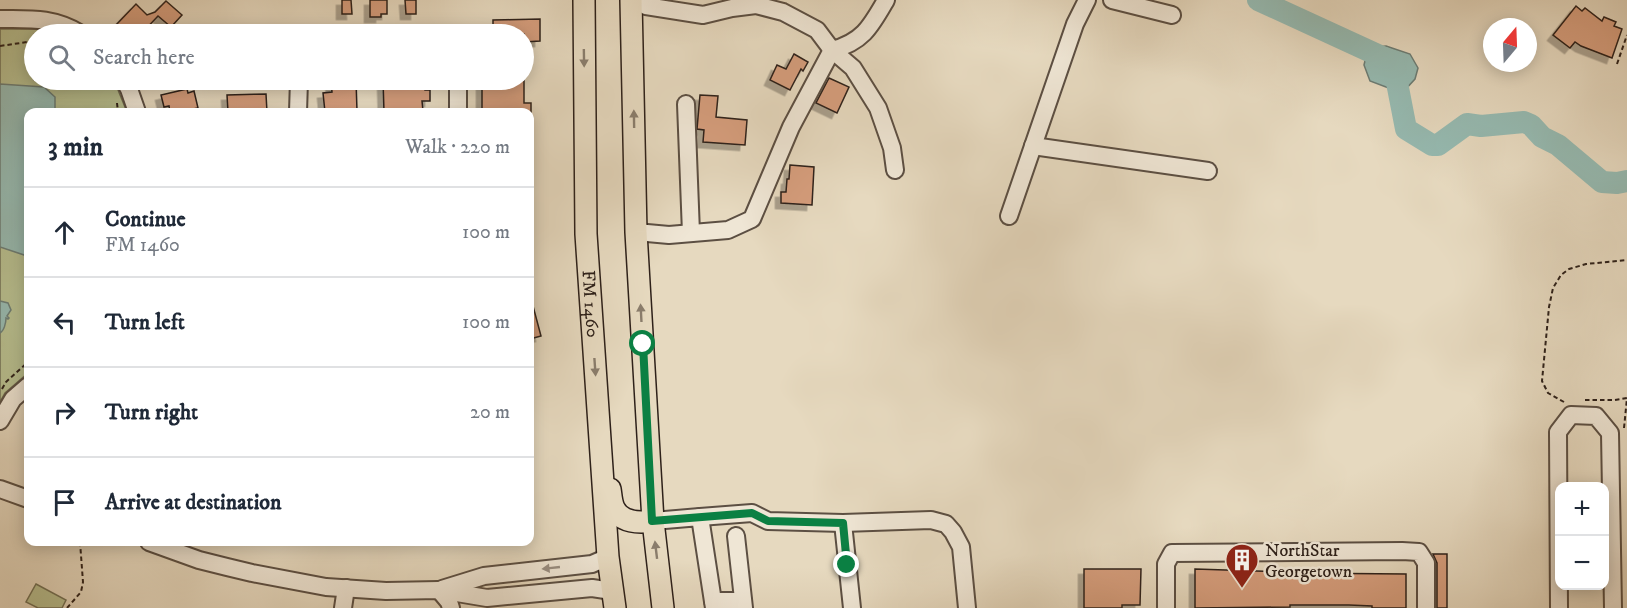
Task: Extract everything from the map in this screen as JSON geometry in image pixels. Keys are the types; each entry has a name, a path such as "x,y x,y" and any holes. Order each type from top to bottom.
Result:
{"main road":[{"name":"FM 1460","path":"584,0 586,234 608,556 614,599"},
{"path":"631,0 636,232 652,521 663,608"},
{"path":"601,447 614,508 622,518 636,523 652,521"}],"street":[{"path":"638,0 646,6 703,15 756,5 783,12 817,30 832,50 853,68 878,108 892,148 895,170"},
{"path":"636,232 669,235 728,230 752,219 791,127 832,50 848,46 871,26 886,0"},
{"path":"1010,216 1075,24 1087,0"},
{"path":"1112,0 1172,15"},
{"path":"0,19 37,18 60,24"},
{"path":"129,90 136,108"},
{"path":"298,90 298,108"},
{"path":"458,90 458,108"},
{"path":"686,104 691,233"},
{"path":"1033,146 1208,171"},
{"path":"0,421 14,399 24,390"},
{"path":"1559,608 1558,432 1571,415 1596,416 1610,433 1613,608"},
{"path":"0,489 24,498"},
{"path":"652,521 752,513 768,521 843,523 931,520 945,524 953,532 961,547 967,608"},
{"path":"700,517 714,605 744,604 736,536"},
{"path":"843,523 852,608"},
{"path":"160,546 199,560 326,587 386,591 439,590 487,598 592,588 614,599"},
{"path":"1166,608 1166,564 1172,553 1402,551 1419,552 1426,563 1426,608"},
{"path":"439,590 484,576 592,564 608,556"},
{"path":"343,608 346,588"},
{"path":"439,590 451,608"}],"path":[{"path":"1617,64 1627,35"},
{"path":"0,46 24,42"},
{"path":"1572,401 1563,402 1548,393 1542,381 1553,288 1561,275 1569,269 1586,264 1627,260"},
{"path":"0,392 6,382 24,366"},
{"path":"1581,400 1615,400 1627,397"},
{"path":"67,608 81,592 83,582 80,546"}],"green space":[{"path":"0,29 24,29 24,90 118,90 125,108 24,108 24,376 5,393 0,402"},
{"path":"36,584 66,600 62,608 38,608 26,602"}],"water":[{"path":"1386,46 1410,54 1418,68 1415,79 1402,93 1370,81 1364,65 1368,48"},
{"path":"0,84 24,86 24,90 47,90 55,97 55,108 24,108 24,255 0,247"},
{"path":"0,301 8,303 11,310 7,316 9,318 6,318 3,331 0,333"}],"building":[{"path":"342,0 351,0 352,14 342,14"},
{"path":"370,0 387,0 387,14 381,14 381,17 370,17"},
{"path":"405,0 416,0 416,14 406,14"},
{"path":"166,1 182,15 174,24 167,24 158,16 150,24 117,24 136,4 147,15 155,12"},
{"path":"1576,6 1582,11 1585,8 1602,21 1604,17 1616,22 1614,26 1622,29 1612,58 1575,42 1570,48 1553,35"},
{"path":"540,19 540,41 534,41 534,24 493,24 493,20"},
{"path":"794,54 808,62 803,71 801,69 790,90 770,80 777,65 786,69"},
{"path":"829,78 849,87 837,113 816,103"},
{"path":"183,90 187,90 188,93 194,91 198,108 164,107 161,95"},
{"path":"332,90 356,90 357,108 325,108 323,93 332,92"},
{"path":"383,90 430,90 430,101 422,101 423,108 384,108"},
{"path":"482,90 524,90 524,103 531,103 531,108 482,108"},
{"path":"266,94 267,108 228,108 227,95"},
{"path":"700,95 718,96 716,117 747,120 745,145 703,142 704,130 697,129"},
{"path":"790,165 814,167 812,205 781,203 781,192 786,192"},
{"path":"534,310 541,336 534,338"},
{"path":"1433,554 1447,554 1447,608 1437,608 1437,563"},
{"path":"1084,569 1141,569 1140,605 1122,605 1122,608 1084,608"},
{"path":"1195,569 1406,574 1406,608 1290,605 1290,607 1195,608"}],"waterway":[{"path":"1258,0 1393,62 1406,129 1432,145 1438,145 1467,124 1481,126 1524,122 1531,125 1542,137 1558,145 1602,182 1627,181"}],"place":[{"name":"NorthStar Georgetown","path":"1242,589"}],"route":[{"path":"643,344 652,521 752,513 768,521 843,523 847,565"}]}
